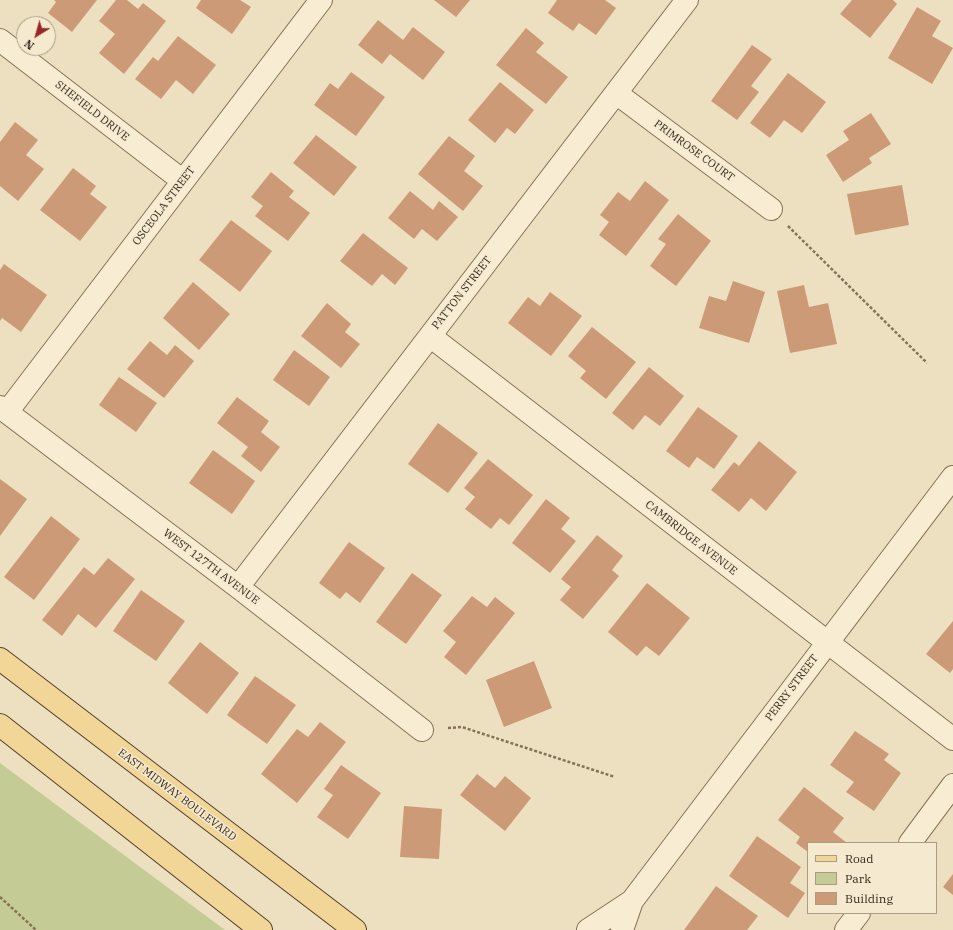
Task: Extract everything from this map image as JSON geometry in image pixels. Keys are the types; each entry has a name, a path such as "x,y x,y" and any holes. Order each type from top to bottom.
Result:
{"main road":[{"name":"EAST MIDWAY BOULEVARD","path":"0,659 355,930"},
{"path":"0,726 261,930"}],"street":[{"name":"OSCEOLA STREET","path":"3,409 183,181 321,0"},
{"name":"PATTON STREET","path":"238,587 687,0"},
{"name":"SHEFIELD DRIVE","path":"0,40 183,181"},
{"name":"PRIMROSE COURT","path":"616,93 771,209"},
{"name":"CAMBRIDGE AVENUE","path":"430,336 953,739"},
{"name":"WEST 127TH AVENUE","path":"3,409 238,587 422,730"},
{"name":"PERRY STREET","path":"622,930 632,901 953,477"},
{"path":"911,842 953,785"},
{"name":"PERRY STREET","path":"588,930 632,901"},
{"path":"846,930 857,914"}],"path":[{"path":"771,209 927,363"},
{"path":"422,730 462,726 615,777"},
{"path":"0,897 36,930"}],"green space":[{"path":"0,763 225,930 0,930"}],"building":[{"path":"54,0 97,0 72,32 56,19 56,16 52,16 48,13 56,2"},
{"path":"116,0 127,0 138,9 143,3 166,21 124,74 99,53 115,34 99,21"},
{"path":"201,0 240,0 251,7 232,34 196,8"},
{"path":"434,0 470,0 456,17"},
{"path":"557,0 605,0 616,8 596,35 579,23 573,31 548,13"},
{"path":"852,0 893,0 897,4 870,38 840,14"},
{"path":"917,7 941,21 932,36 953,48 932,84 888,58"},
{"path":"378,20 403,40 413,27 445,52 423,80 390,54 382,64 358,45"},
{"path":"526,28 544,43 536,52 568,77 546,104 496,65"},
{"path":"178,36 216,65 193,94 176,80 161,99 135,79 153,57 158,61"},
{"path":"752,45 772,59 751,86 759,92 737,120 711,101"},
{"path":"351,72 385,97 356,136 314,105 330,83 338,89"},
{"path":"788,73 826,102 802,133 784,120 770,138 750,123"},
{"path":"500,82 534,110 515,134 507,128 495,143 468,120"},
{"path":"871,113 891,144 869,158 872,163 843,182 826,155 849,140 843,131"},
{"path":"15,122 38,140 26,155 44,169 18,201 0,186 0,142"},
{"path":"316,135 357,167 334,196 293,163"},
{"path":"449,136 475,156 464,171 483,186 463,211 418,174"},
{"path":"73,168 96,186 90,194 107,207 80,241 40,210"},
{"path":"271,172 294,191 289,197 310,213 288,241 255,216 263,206 251,197"},
{"path":"645,181 669,200 626,256 599,235 609,222 600,215 618,192 630,201"},
{"path":"902,185 909,225 855,235 847,194"},
{"path":"410,191 433,210 439,201 458,217 437,241 422,229 414,239 388,218"},
{"path":"678,214 711,241 676,286 650,266 666,244 658,239"},
{"path":"231,220 272,251 240,292 199,260"},
{"path":"363,233 408,268 395,285 382,274 372,286 340,261"},
{"path":"4,264 47,295 21,332 2,318 0,321 0,270"},
{"path":"733,281 765,292 749,343 699,328 709,296 726,301"},
{"path":"193,282 230,314 199,350 163,318"},
{"path":"804,285 809,307 828,303 837,344 790,353 777,291"},
{"path":"550,292 582,316 551,356 508,323 528,297 540,306"},
{"path":"327,303 351,324 345,332 360,344 341,368 301,336"},
{"path":"592,327 636,362 606,399 580,378 586,371 568,356"},
{"path":"150,341 167,355 175,345 194,361 164,398 127,369"},
{"path":"294,350 330,377 309,406 273,380"},
{"path":"649,367 684,396 660,426 645,415 633,430 612,413"},
{"path":"119,377 157,403 136,432 99,405"},
{"path":"237,397 269,421 261,432 280,447 261,472 241,456 248,447 217,423"},
{"path":"698,407 738,436 714,469 697,457 689,468 666,451"},
{"path":"438,423 478,453 448,493 408,464"},
{"path":"759,441 797,472 766,511 751,498 739,512 711,490 734,462 739,466"},
{"path":"213,450 255,481 232,514 189,483"},
{"path":"488,459 533,495 509,525 500,518 491,529 465,509 475,497 464,488"},
{"path":"0,479 27,499 0,536"},
{"path":"546,499 570,518 561,529 576,541 550,573 512,543"},
{"path":"51,516 80,539 34,600 4,577"},
{"path":"597,535 623,556 612,570 619,576 583,619 560,600 571,587 561,579"},
{"path":"349,542 385,568 360,603 346,592 340,599 319,583"},
{"path":"108,558 135,579 96,628 78,614 62,636 42,620 84,567 94,575"},
{"path":"412,573 442,595 406,644 376,622"},
{"path":"647,583 690,618 659,656 646,646 637,656 608,632"},
{"path":"141,590 185,621 156,661 113,631"},
{"path":"472,596 487,607 495,597 515,613 466,675 444,657 456,642 443,631"},
{"path":"953,621 953,669 950,673 926,654"},
{"path":"200,642 239,673 207,714 168,683"},
{"path":"534,661 552,708 504,727 486,680"},
{"path":"255,676 296,705 267,744 227,715"},
{"path":"320,722 346,742 297,803 261,774 297,729 308,737"},
{"path":"855,731 889,754 884,760 901,773 874,811 846,792 854,782 830,765"},
{"path":"341,765 381,793 348,839 317,817 333,795 324,789"},
{"path":"477,774 495,788 505,776 531,798 505,831 460,795"},
{"path":"804,787 844,818 833,832 846,842 807,842 807,851 796,843 800,837 778,820"},
{"path":"404,806 442,809 439,859 400,857"},
{"path":"757,836 801,867 790,883 805,893 788,918 729,876"},
{"path":"953,874 953,895 943,887"},
{"path":"716,886 758,916 747,930 684,930"}]}
